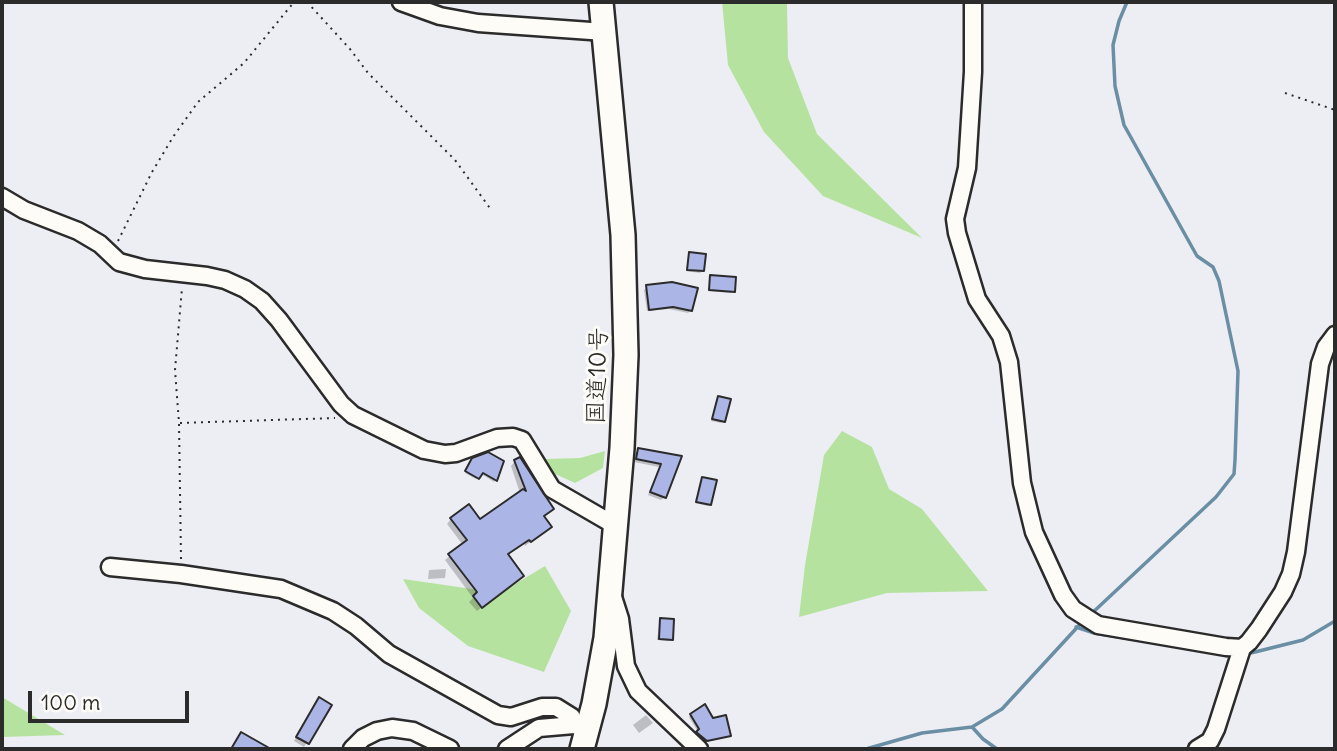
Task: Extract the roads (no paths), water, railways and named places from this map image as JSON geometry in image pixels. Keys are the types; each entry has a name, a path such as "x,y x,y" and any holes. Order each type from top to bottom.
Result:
{"highway":[{"name":"国道10号","path":"581,734 606,638 622,448 626,290 601,2"}],"street":[{"path":"401,2 440,16 478,23 605,32"},
{"path":"973,2 973,72 967,169 955,219 977,299 1001,336 1009,362 1022,483 1034,532 1063,595 1073,609 1098,625 1188,641 1240,656"},
{"path":"2,197 24,210 78,231 100,244 119,262 145,269 225,280 245,289 279,320 341,404 353,415 424,450 445,454 456,453 497,438 513,437 522,440 552,489 616,526"},
{"path":"1197,749 1210,741 1240,656 1283,592 1291,574 1320,364 1326,347 1335,335"},
{"path":"110,567 181,574 281,589 333,611 356,626 389,654 498,715 511,717 542,707 556,707 572,718 581,734"},
{"path":"611,591 620,619 626,666 638,691 699,749"},
{"path":"352,749 363,738 393,728 413,731 450,749"},
{"path":"508,749 539,729 581,734"}],"waterway":[{"path":"1090,615 1216,497 1234,474 1235,460 1238,371 1219,281 1213,267 1197,256 1124,125 1115,86 1113,45 1127,2"},
{"path":"866,749 922,733 972,727 1002,709 1084,620"},
{"path":"1247,654 1303,640 1335,621"},
{"path":"1076,627 1094,633 1188,648"},
{"path":"973,728 997,749"}]}
